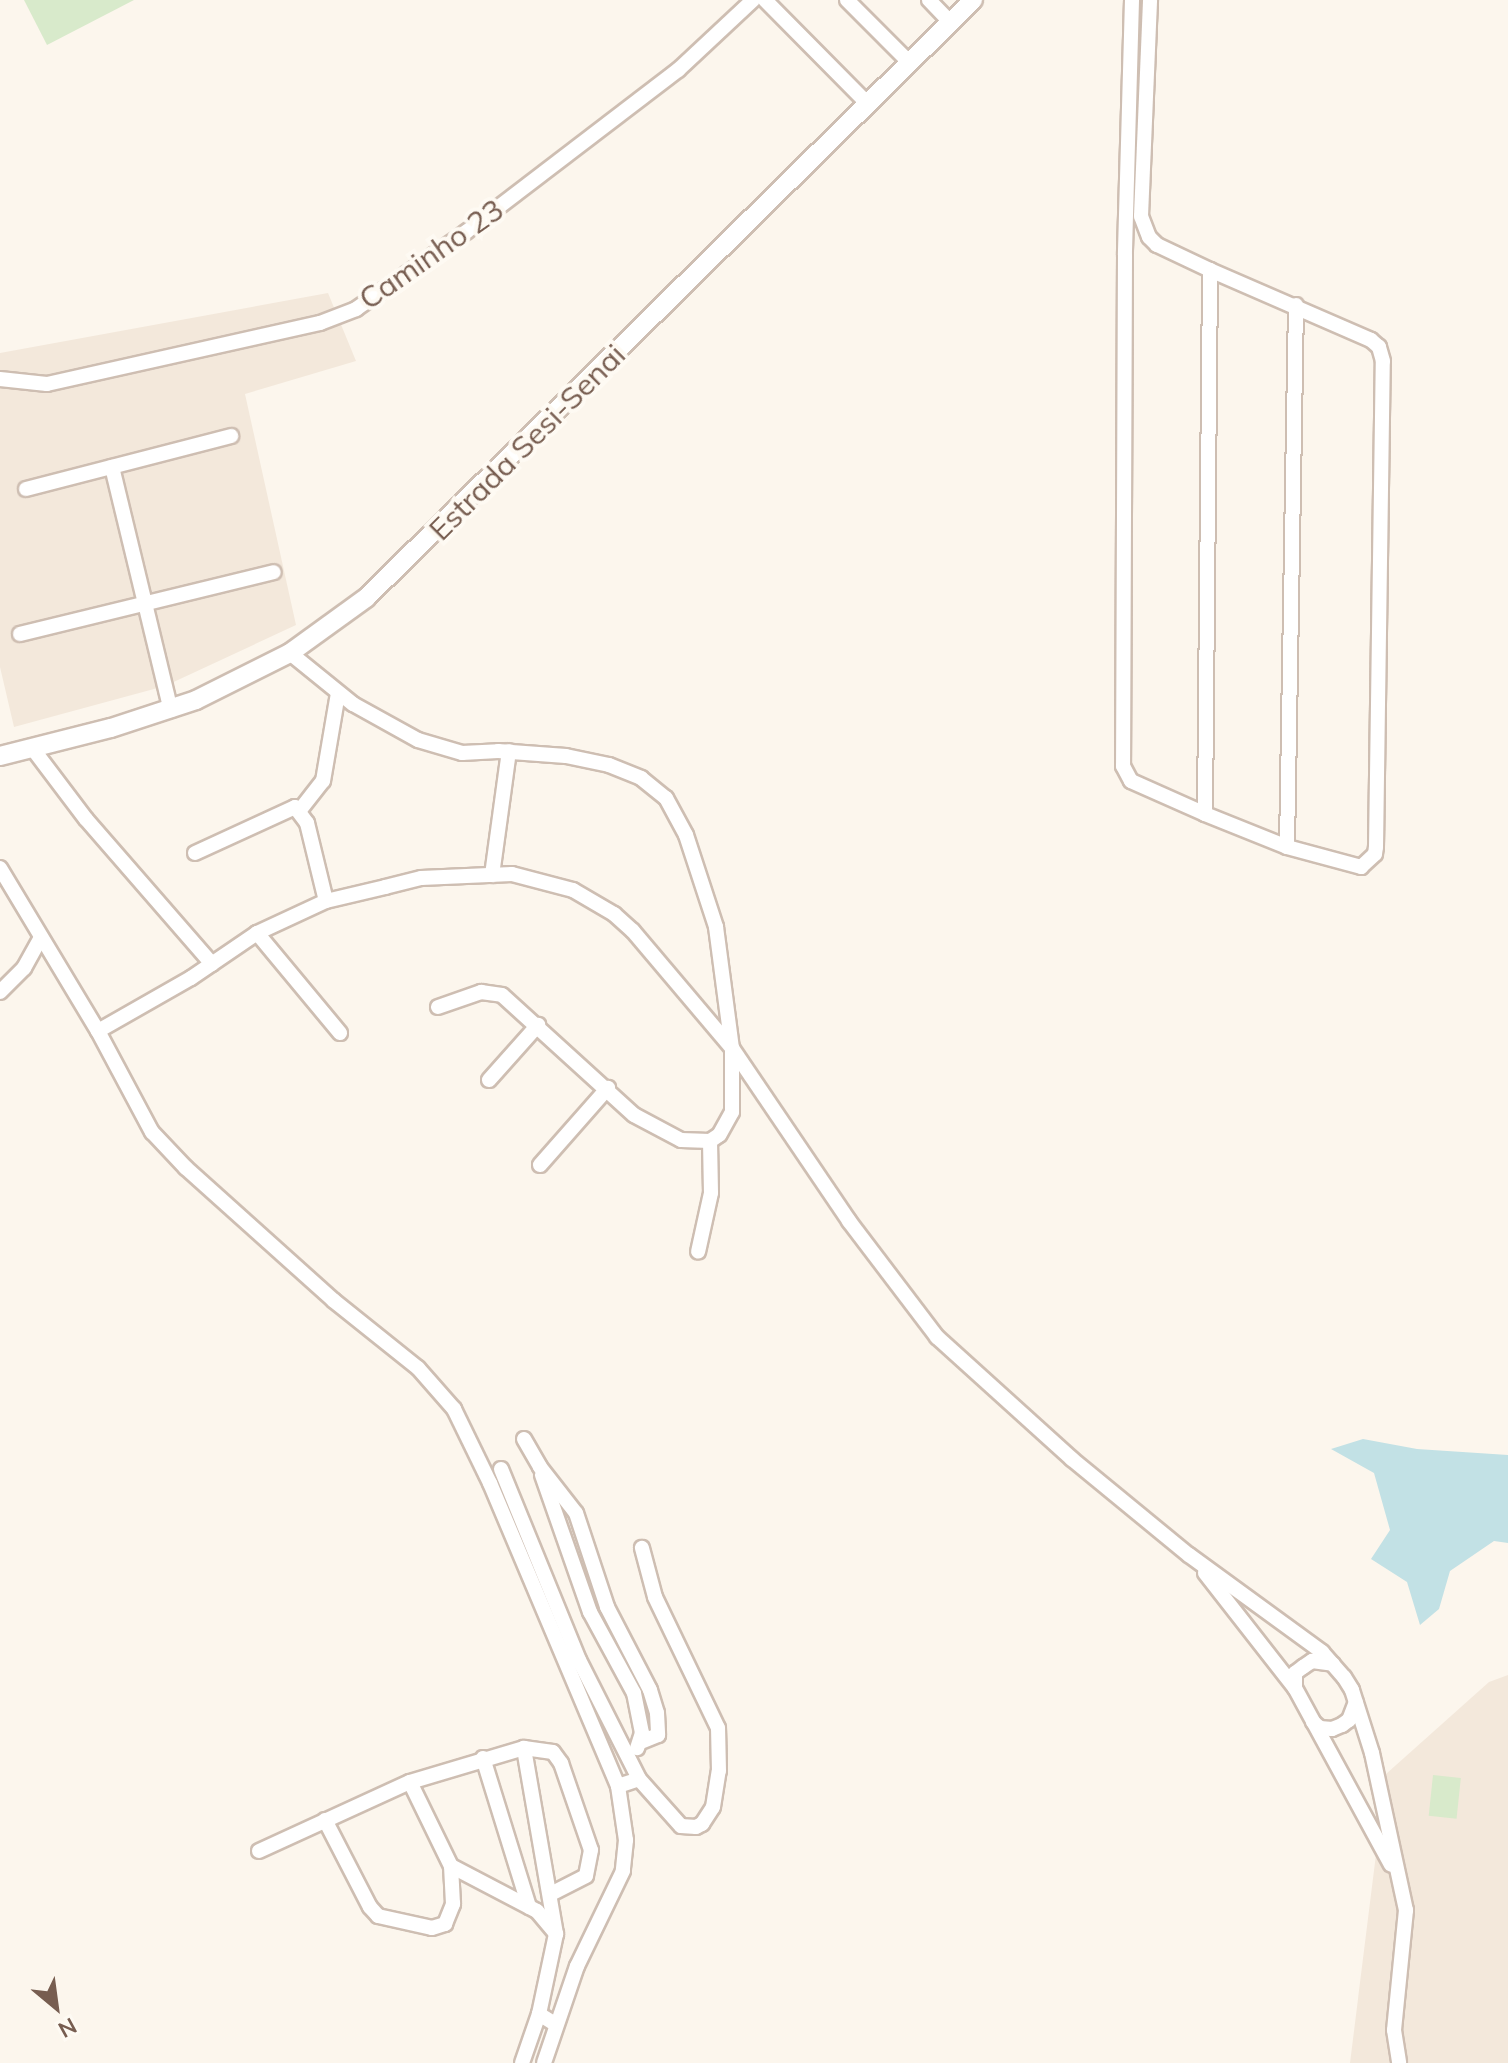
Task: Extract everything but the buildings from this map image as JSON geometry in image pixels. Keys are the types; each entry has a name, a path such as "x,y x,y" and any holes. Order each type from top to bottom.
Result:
{"street":[{"name":"Caminho 23","path":"0,379 47,384 320,323 356,309 466,232 678,70 753,0"},
{"path":"765,0 868,104"},
{"path":"847,0 910,63"},
{"path":"929,0 950,22"},
{"name":"Estrada Sesi-Senai","path":"0,756 171,710 290,653 393,575 973,0"},
{"path":"1132,0 1126,235 1123,766 1131,781 1205,814 1287,847 1361,867 1375,854 1383,361 1376,343 1296,305 1210,270 1157,245 1149,237 1141,216 1150,0"},
{"path":"1126,235 1149,237"},
{"path":"1205,814 1210,270"},
{"path":"1287,847 1296,305"},
{"path":"26,489 231,436"},
{"path":"112,467 171,710"},
{"path":"20,634 274,572"},
{"path":"290,653 338,693 377,720 449,751 509,751 609,765 641,778 666,798 686,835 716,927 732,1048 732,1112 719,1135 710,1141 681,1140 657,1130 634,1115 513,1003 492,992 481,992 438,1007"},
{"path":"300,810 323,781 338,693"},
{"path":"33,749 86,819 212,964"},
{"path":"492,875 509,751"},
{"path":"195,853 287,809 300,810"},
{"path":"300,810 326,901"},
{"path":"0,868 98,1031 136,1108 167,1151 333,1300 418,1368 454,1409 490,1483 618,1786 626,1840 623,1871 577,1966 544,2063"},
{"path":"98,1031 212,964 257,933 326,901 421,878 512,874 573,890 614,914 633,931 732,1048 849,1221 937,1337 1061,1450 1189,1555 1333,1664 1356,1702 1372,1753 1406,1910 1394,2030 1399,2063"},
{"path":"257,933 340,1033"},
{"path":"0,992 24,968 41,937"},
{"path":"489,1080 538,1025"},
{"path":"540,1165 608,1088"},
{"path":"698,1252 711,1193 710,1141"},
{"path":"524,1439 540,1467 576,1513 607,1607 650,1690 657,1713 658,1735 641,1742 628,1759"},
{"path":"540,1467 590,1612 634,1693 640,1714 641,1742"},
{"path":"501,1469 579,1660 628,1759 639,1779 681,1826 687,1828 702,1824 709,1815 719,1771 718,1728 655,1597 642,1548"},
{"path":"1189,1555 1295,1688 1400,1880"},
{"path":"1295,1688 1295,1673 1312,1661 1333,1664"},
{"path":"1313,1721 1320,1728 1332,1729 1342,1725 1349,1720 1356,1702"},
{"path":"522,2063 539,2014 556,1934 552,1893 524,1748"},
{"path":"259,1851 410,1782 524,1748 553,1752 561,1763 591,1850 586,1876 552,1893"},
{"path":"483,1758 529,1907"},
{"path":"618,1786 639,1779"},
{"path":"325,1820 370,1907 378,1916 432,1928 445,1924 453,1904 451,1866 410,1782"},
{"path":"451,1866 545,1917 556,1934"},
{"path":"539,2014 555,2024"}],"shaded area":[{"path":"328,293 356,361 245,394 296,625 165,686 14,727 0,667 0,353"},
{"path":"1508,1675 1508,2063 1350,2063 1386,1774 1489,1682"}],"green space":[{"path":"24,0 134,0 47,45"},
{"path":"1433,1775 1461,1778 1457,1819 1429,1816"}],"water":[{"path":"1363,1439 1417,1449 1508,1455 1508,1543 1494,1541 1450,1571 1439,1609 1420,1625 1407,1582 1371,1559 1390,1530 1374,1473 1331,1449"}]}
